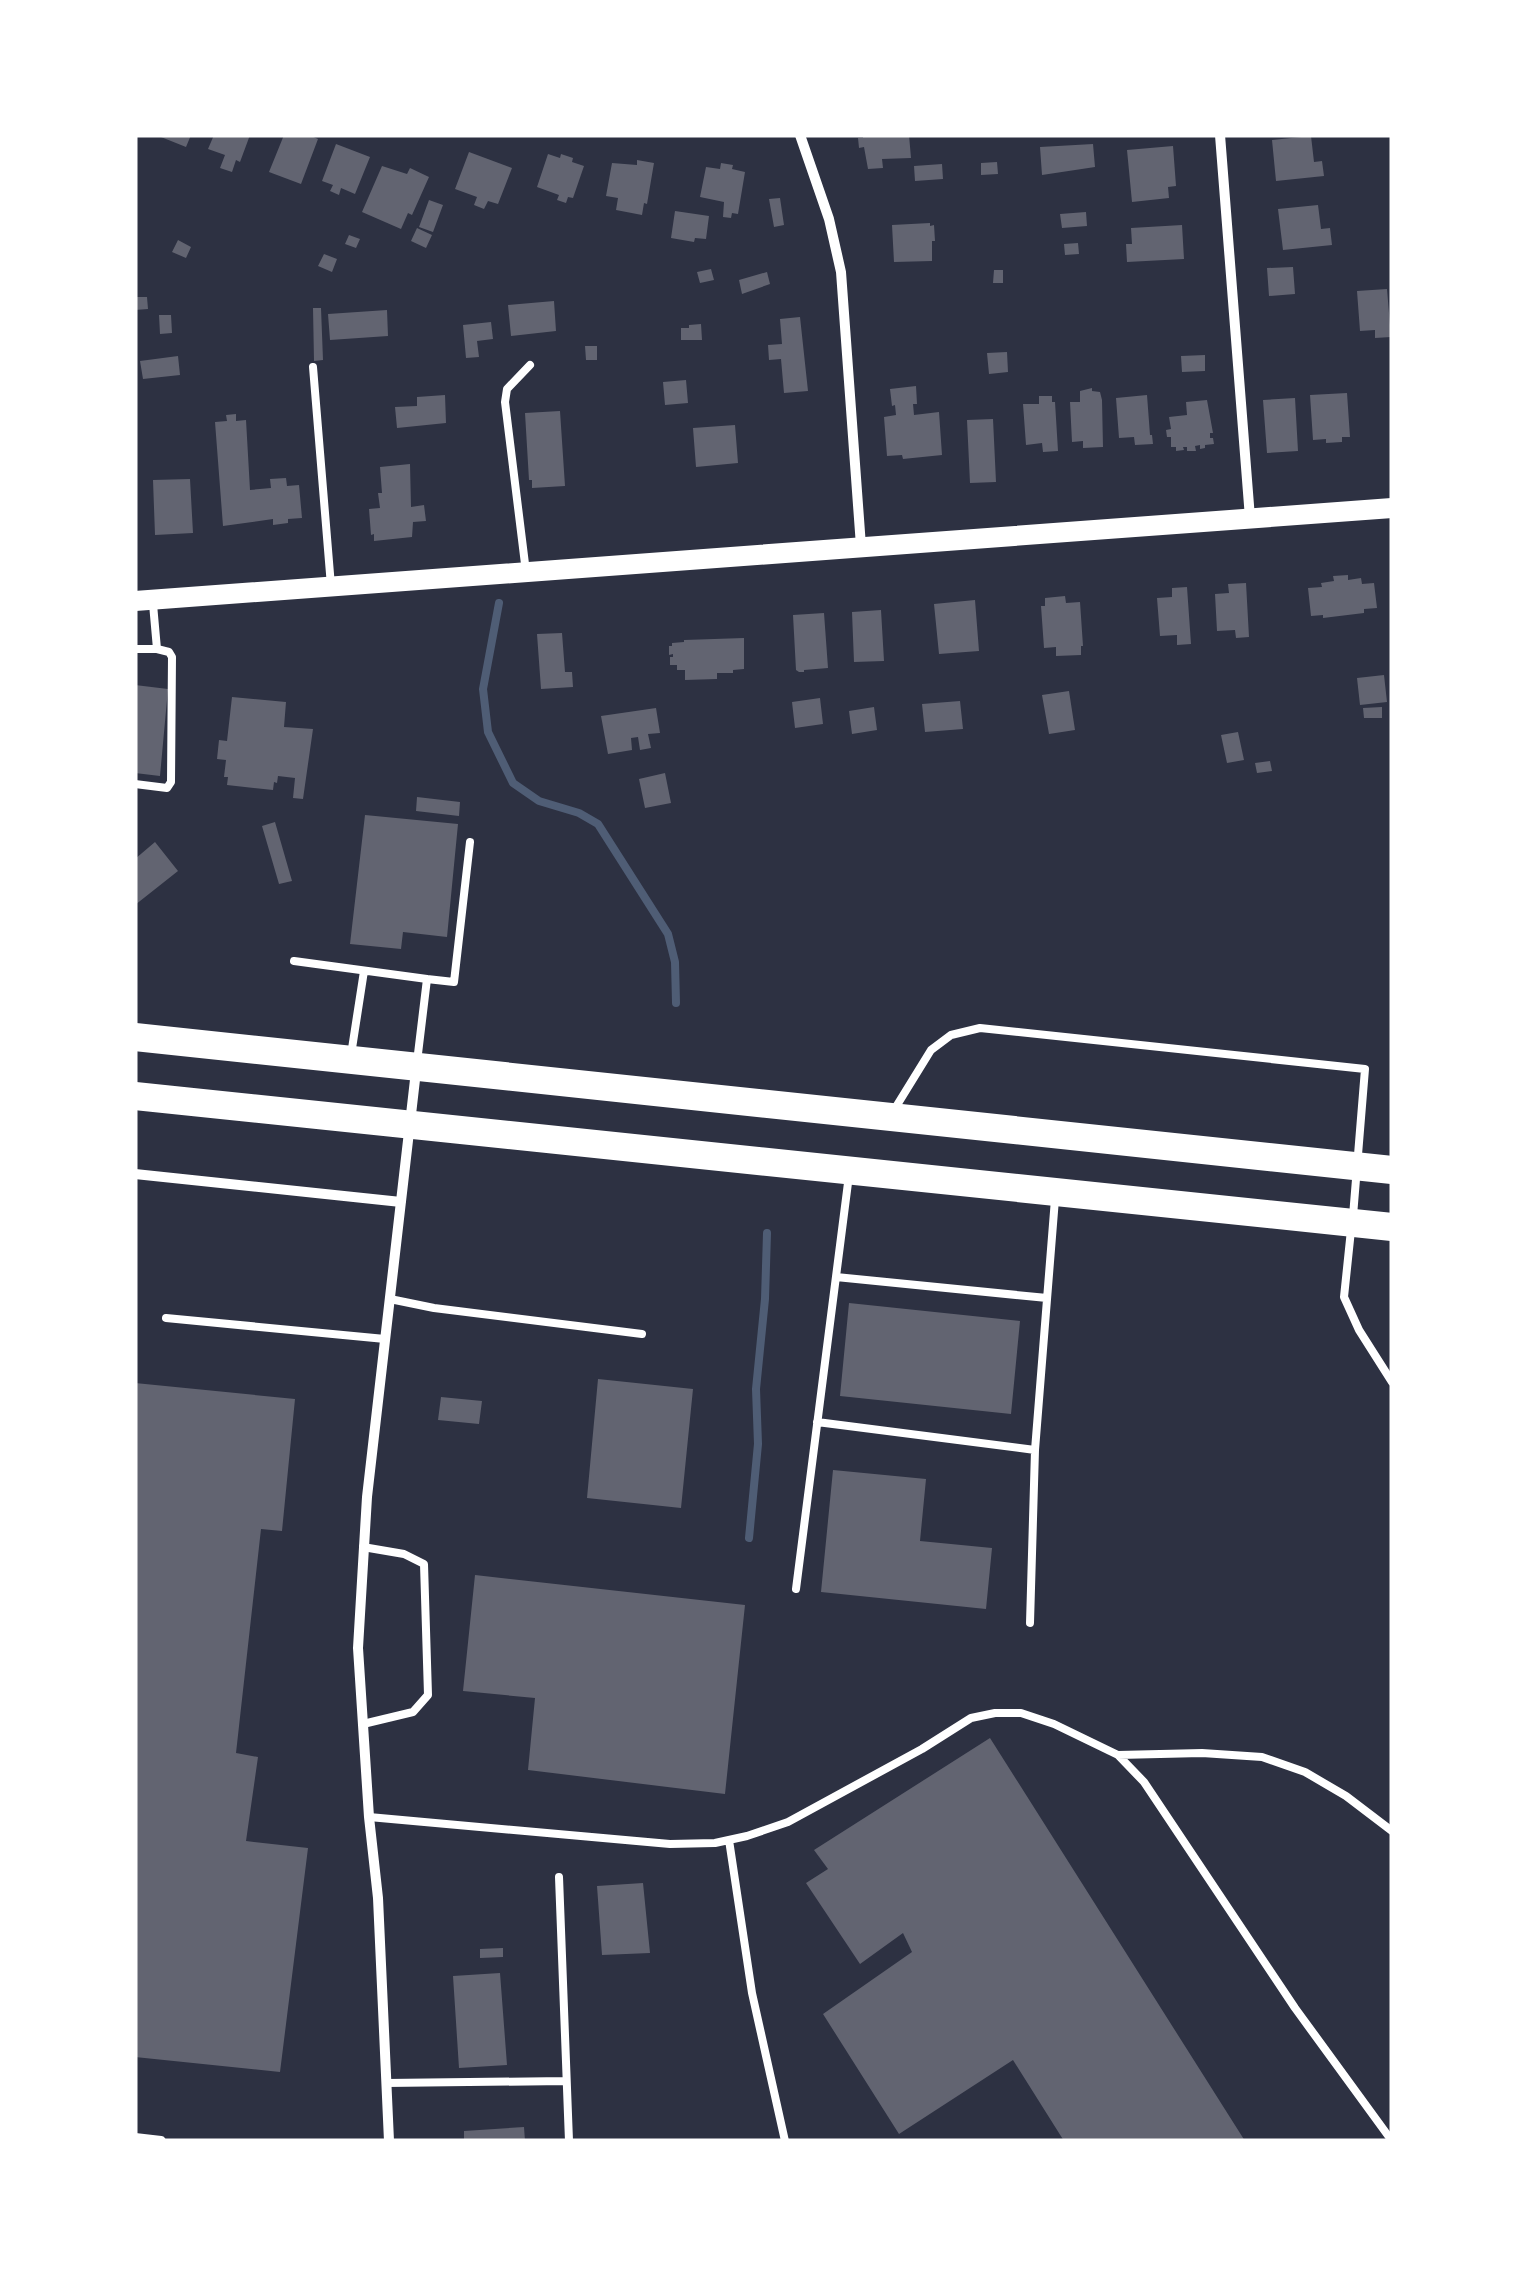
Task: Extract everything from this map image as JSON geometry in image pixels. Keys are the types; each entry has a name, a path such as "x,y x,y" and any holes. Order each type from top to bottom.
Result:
{"highway":[{"path":"135,1037 1392,1170"},
{"path":"135,1096 1392,1227"}],"main road":[{"path":"144,600 1392,508"}],"street":[{"path":"800,135 829,219 841,272 861,546"},
{"path":"1220,135 1250,519"},
{"path":"389,2141 378,1898 358,1648 363,1547 416,1067"},
{"path":"135,1174 401,1202"},
{"path":"135,2138 161,2141"}],"lane":[{"path":"526,572 505,402 507,388 530,365"},
{"path":"313,367 332,586"},
{"path":"144,600 156,649"},
{"path":"135,650 156,649 169,652 172,658 171,782 166,788 135,784"},
{"path":"294,961 454,982 470,842"},
{"path":"351,1060 364,971"},
{"path":"416,1067 427,979"},
{"path":"890,1116 931,1050 951,1035 980,1028 1365,1069 1344,1298 1392,1382"},
{"path":"796,1589 849,1170"},
{"path":"1030,1624 1035,1450 1056,1192"},
{"path":"836,1277 1047,1298"},
{"path":"390,1299 642,1334"},
{"path":"166,1318 386,1339"},
{"path":"817,1422 1035,1450"},
{"path":"363,1547 404,1554 424,1564 428,1695 413,1712 363,1724"},
{"path":"370,1818 670,1844 729,1840 788,1822 971,1718 1021,1713 1054,1724 1118,1755 1144,1782 1295,2008 1392,2141"},
{"path":"1118,1755 1202,1753 1262,1757 1305,1772 1346,1796 1392,1831"},
{"path":"729,1840 752,1993 784,2141"},
{"path":"559,1877 569,2141"},
{"path":"386,2083 566,2081"}],"building":[{"path":"156,135 191,135 186,147"},
{"path":"214,135 250,135 232,172 220,168 225,155 208,149"},
{"path":"284,135 318,139 301,184 269,172"},
{"path":"909,135 911,158 882,159 883,168 868,169 864,147 859,148 858,138"},
{"path":"1311,136 1314,162 1322,161 1324,176 1276,181 1272,140"},
{"path":"336,144 370,157 355,194 341,188 339,195 330,191 333,185 322,181"},
{"path":"1093,144 1095,167 1042,175 1040,147"},
{"path":"1173,146 1176,186 1168,187 1169,198 1132,202 1127,150"},
{"path":"469,152 512,168 498,204 488,201 484,209 474,205 477,197 455,189"},
{"path":"548,154 573,158 572,162 584,166 573,198 568,197 566,203 557,200 559,195 537,187"},
{"path":"637,160 654,163 642,215 616,210 618,198 606,196 612,163 637,165"},
{"path":"997,162 998,174 981,175 981,163"},
{"path":"721,163 745,172 738,214 732,213 731,218 723,217 724,202 700,197 706,167 720,169"},
{"path":"942,164 943,179 915,181 914,166"},
{"path":"382,166 407,174 410,168 429,177 412,215 408,213 401,229 362,212"},
{"path":"780,198 784,225 774,227 769,199"},
{"path":"429,200 443,205 433,232 419,227"},
{"path":"1318,205 1321,229 1330,228 1332,245 1283,250 1278,209"},
{"path":"675,211 709,216 706,239 695,238 694,242 671,238"},
{"path":"1086,212 1087,226 1062,228 1060,214"},
{"path":"892,225 934,225 935,241 932,261 894,262"},
{"path":"1182,225 1184,259 1127,262 1126,244 1132,244 1131,228"},
{"path":"417,228 432,235 426,248 411,241"},
{"path":"349,235 360,239 356,248 345,244"},
{"path":"178,240 191,247 186,258 172,252"},
{"path":"1078,243 1079,254 1065,255 1064,244"},
{"path":"324,254 337,259 332,272 318,266"},
{"path":"1293,267 1295,294 1269,296 1267,268"},
{"path":"711,269 714,280 700,283 697,272"},
{"path":"994,270 1003,270 1003,283 993,283"},
{"path":"767,272 770,284 742,294 739,280"},
{"path":"1387,289 1391,337 1375,338 1375,330 1360,331 1357,291"},
{"path":"135,297 147,297 148,309 135,310"},
{"path":"554,301 556,331 511,336 508,305"},
{"path":"313,308 321,308 323,360 314,361"},
{"path":"387,310 388,336 330,340 328,314"},
{"path":"159,315 171,315 172,333 160,334"},
{"path":"800,317 808,391 784,393 781,359 769,360 768,345 782,344 780,319"},
{"path":"491,322 493,339 477,341 479,357 466,358 463,325"},
{"path":"701,324 702,340 681,340 681,328"},
{"path":"585,346 597,346 597,360 586,360"},
{"path":"1007,352 1008,372 989,374 987,353"},
{"path":"1205,355 1205,371 1182,372 1181,356"},
{"path":"178,356 180,375 143,379 140,361"},
{"path":"686,380 688,403 665,405 663,382"},
{"path":"916,386 914,415 939,412 942,455 903,459 902,455 887,456 884,417 896,415 890,389"},
{"path":"1092,388 1100,392 1102,400 1103,447 1083,448 1083,441 1072,442 1070,402 1080,402 1080,391"},
{"path":"1347,393 1350,437 1342,437 1342,442 1313,440 1310,395"},
{"path":"445,395 446,423 397,428 395,407 417,406 417,397"},
{"path":"1147,395 1153,444 1135,445 1134,437 1119,438 1116,398"},
{"path":"1039,396 1052,396 1055,402 1058,451 1043,452 1042,443 1026,445 1023,404 1039,404"},
{"path":"1295,398 1298,451 1267,453 1263,400"},
{"path":"1207,400 1213,433 1210,438 1214,444 1200,449 1200,445 1195,446 1196,451 1183,447 1184,450 1176,451 1176,447 1171,447 1171,437 1167,437 1166,430 1171,429 1169,417 1187,415 1186,402"},
{"path":"560,411 565,486 532,488 525,413"},
{"path":"236,414 236,421 246,420 250,490 271,488 270,479 286,478 287,486 299,485 302,518 273,525 273,519 223,526 215,422 227,421 226,415"},
{"path":"993,419 996,482 970,483 967,420"},
{"path":"735,425 738,463 696,467 693,428"},
{"path":"410,464 411,507 424,505 426,521 413,522 412,537 374,541 369,509 380,508 380,467"},
{"path":"190,479 193,533 155,535 153,480"},
{"path":"1348,575 1348,580 1361,578 1362,584 1374,583 1377,608 1323,618 1311,616 1308,588 1322,587 1321,583 1334,581 1333,576"},
{"path":"1246,583 1249,637 1236,638 1235,630 1217,631 1215,594 1229,593 1228,584"},
{"path":"1187,587 1191,644 1177,645 1177,635 1160,636 1157,598 1172,597 1172,588"},
{"path":"1065,596 1066,603 1080,602 1081,655 1056,656 1056,647 1044,648 1041,606 1045,606 1045,598"},
{"path":"975,600 979,651 939,654 934,604"},
{"path":"881,610 884,661 854,662 852,612"},
{"path":"824,613 828,668 799,672 793,615"},
{"path":"562,633 565,672 572,672 573,687 541,689 537,634"},
{"path":"744,638 744,669 717,673 717,679 685,680 685,670 670,665 672,643"},
{"path":"1384,675 1387,702 1360,705 1357,678"},
{"path":"135,685 168,689 160,776 135,773"},
{"path":"1069,691 1075,730 1049,734 1042,695"},
{"path":"232,697 286,702 284,727 313,729 303,799 293,798 295,778 278,776 273,790 227,785 226,760 217,759 219,740 227,741"},
{"path":"820,698 823,724 795,728 792,702"},
{"path":"960,701 963,729 925,732 922,704"},
{"path":"874,707 877,730 852,734 849,711"},
{"path":"1382,707 1382,718 1364,718 1363,708"},
{"path":"656,708 660,733 648,734 651,748 640,750 638,737 631,738 632,750 608,754 601,716"},
{"path":"1238,732 1244,760 1227,763 1221,735"},
{"path":"1270,761 1272,771 1257,773 1255,763"},
{"path":"665,773 671,803 645,808 639,779"},
{"path":"417,797 460,802 459,816 416,811"},
{"path":"365,815 458,824 447,937 403,932 401,949 350,944"},
{"path":"275,822 292,881 279,884 262,826"},
{"path":"155,842 178,871 135,905 135,859"},
{"path":"849,1303 1020,1321 1011,1414 840,1396"},
{"path":"598,1379 693,1389 681,1508 587,1498"},
{"path":"135,1383 295,1399 282,1531 261,1529 236,1753 258,1757 246,1841 308,1848 280,2072 135,2057"},
{"path":"441,1397 482,1401 479,1424 438,1420"},
{"path":"833,1470 926,1479 920,1541 992,1548 986,1609 821,1592"},
{"path":"475,1575 745,1605 725,1794 528,1770 535,1698 463,1691"},
{"path":"990,1738 1245,2141 1064,2141 1013,2060 899,2134 823,2014 912,1952 903,1933 860,1964 806,1883 828,1869 814,1850"},
{"path":"643,1883 650,1953 602,1955 597,1886"},
{"path":"503,1948 503,1957 480,1958 480,1949"},
{"path":"500,1973 507,2065 459,2068 453,1976"},
{"path":"524,2127 525,2141 464,2141 464,2131"}],"waterway":[{"path":"499,603 483,689 488,732 513,783 539,801 579,813 598,824 668,934 675,962 676,1003"},
{"path":"749,1538 758,1444 756,1389 767,1233"}]}
